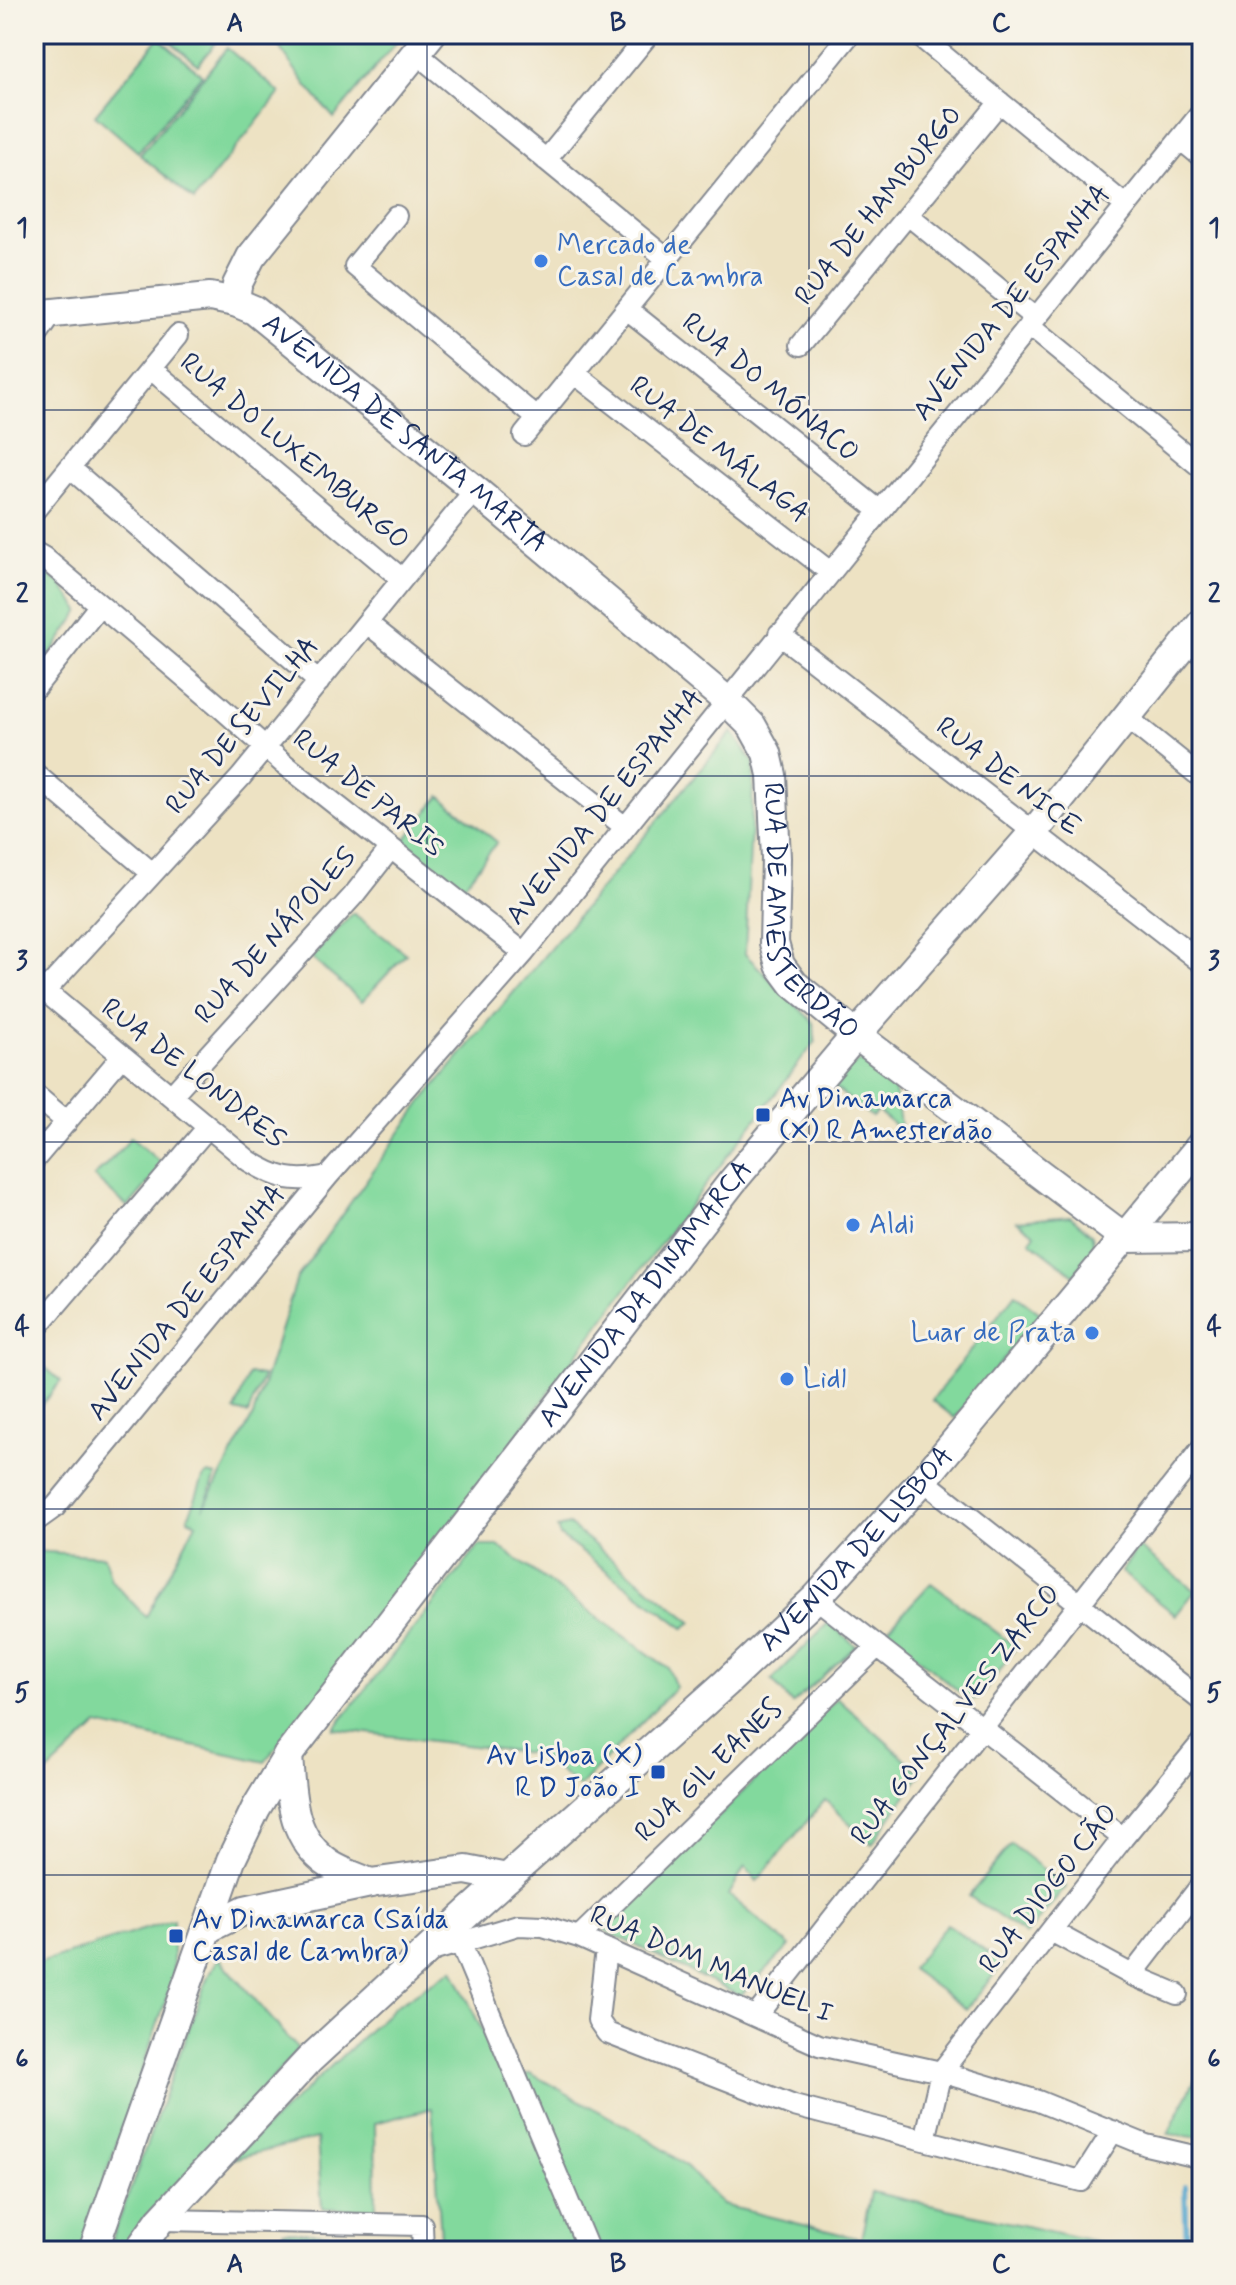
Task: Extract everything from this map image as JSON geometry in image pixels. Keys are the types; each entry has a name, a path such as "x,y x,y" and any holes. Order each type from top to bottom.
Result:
{"main road":[{"path":"235,302 237,285 251,257 424,44"},
{"name":"AVENIDA DE SANTA MARTA","path":"43,314 210,297 254,310 726,700"},
{"name":"AVENIDA DA DINAMARCA","path":"93,2251 231,1860 256,1808 288,1755 732,1182 1034,832 1202,623"},
{"name":"RUA DE AMESTERDÃO","path":"726,700 752,726 767,753 772,775 776,858 774,943 780,965 794,984 856,1035 1125,1238"},
{"name":"AVENIDA DE LISBOA","path":"138,2251 160,2220 309,2060 816,1598 923,1480 1202,1144"},
{"path":"1125,1238 1202,1237"},
{"path":"288,1755 292,1807 310,1846 329,1864 370,1883"},
{"path":"207,1929 245,1910 370,1883 466,1870 507,1878"}],"street":[{"path":"546,160 649,34"},
{"path":"524,435 850,34"},
{"path":"917,34 1126,206"},
{"path":"424,44 546,160 667,259"},
{"name":"RUA DE HAMBURGO","path":"801,345 1000,102"},
{"name":"AVENIDA DE ESPANHA","path":"34,1522 57,1505 328,1176 524,953 1202,112"},
{"path":"1180,139 1202,157"},
{"path":"908,215 1202,468"},
{"path":"396,216 355,266 537,418"},
{"name":"RUA DO MÓNACO","path":"627,309 880,511"},
{"path":"34,340 43,314"},
{"name":"RUA DO LUXEMBURGO","path":"34,511 178,335"},
{"name":"RUA DO LUXEMBURGO","path":"151,369 402,579"},
{"name":"RUA DE MÁLAGA","path":"574,373 830,572"},
{"path":"70,468 319,682"},
{"name":"RUA DE SEVILHA","path":"40,986 226,793 475,490"},
{"name":"RUA DE PARIS","path":"34,552 265,747 524,953"},
{"path":"34,689 100,605"},
{"path":"367,623 625,827"},
{"name":"RUA DE NICE","path":"779,634 1202,963"},
{"path":"1126,717 1202,778"},
{"path":"34,773 152,873"},
{"name":"RUA DE NÁPOLES","path":"171,1096 353,896 390,849"},
{"name":"RUA DE LONDRES","path":"40,986 249,1161 279,1177 304,1181 328,1176"},
{"path":"34,1160 122,1056"},
{"path":"34,1094 67,1122"},
{"path":"34,1331 208,1127"},
{"name":"RUA GONÇALVES ZARCO","path":"756,2016 1202,1448"},
{"path":"923,1480 1202,1701"},
{"path":"816,1598 1123,1838"},
{"name":"RUA GIL EANES","path":"579,1937 878,1646"},
{"name":"RUA DIOGO CÃO","path":"941,2072 1123,1838 1202,1742"},
{"path":"1132,1975 1202,1884"},
{"name":"RUA DOM MANUEL I","path":"427,1953 518,1925 543,1926 579,1937 819,2045 941,2072 1038,2101 1146,2145 1202,2158"},
{"path":"1051,1931 1132,1975 1177,1994"},
{"path":"460,1942 589,2251"},
{"path":"606,1949 598,2020 607,2033 794,2106 1081,2181 1113,2131"},
{"path":"925,2140 941,2072"},
{"path":"160,2220 422,2225 423,2251"}],"green space":[{"path":"162,34 223,34 198,65"},
{"path":"270,34 403,34 334,118"},
{"path":"1175,34 1202,34 1202,57"},
{"path":"159,38 202,75 138,152 95,115"},
{"path":"227,48 280,93 194,200 140,155"},
{"path":"34,565 60,583 80,611 48,658 34,672"},
{"path":"732,732 754,763 745,954 814,1023 815,1042 405,1585 265,1762 98,1725 34,1785 34,1551 104,1556 111,1580 146,1617 196,1523 188,1519 203,1478 208,1474 216,1476 203,1509 253,1416 297,1278 424,1099"},
{"path":"440,796 497,842 462,888 403,842"},
{"path":"353,913 406,954 362,1001 311,958"},
{"path":"869,1060 893,1077 901,1130 877,1111 872,1117 834,1087 853,1065"},
{"path":"130,1137 164,1165 128,1207 94,1177"},
{"path":"1070,1216 1092,1235 1094,1247 1074,1275 1030,1241 1035,1234 1017,1221"},
{"path":"1015,1294 1041,1314 955,1418 932,1400"},
{"path":"34,1358 61,1381 37,1410 34,1409"},
{"path":"249,1374 263,1376 248,1414 235,1411"},
{"path":"569,1525 692,1622 684,1628 560,1536 557,1528"},
{"path":"479,1546 498,1546 668,1668 676,1687 579,1787 538,1754 334,1729"},
{"path":"1138,1547 1195,1591 1176,1615 1121,1572"},
{"path":"931,1583 1016,1647 980,1698 969,1700 886,1631"},
{"path":"829,1622 856,1646 792,1704 772,1680"},
{"path":"837,1698 921,1773 872,1844 825,1800 757,1881 745,1866 729,1895 790,1946 740,1996 604,1930"},
{"path":"1011,1844 1066,1887 1026,1935 969,1896"},
{"path":"173,1920 173,1979 80,2251 34,2251 34,1965"},
{"path":"947,1924 1003,1964 966,2009 911,1969"},
{"path":"219,1958 298,2049 127,2245 110,2245 208,1976"},
{"path":"453,1969 507,2083 530,2073 651,2140 687,2167 723,2205 861,2239 871,2192 1139,2251 442,2251 432,2108 375,2123 376,2211 322,2208 317,2138 232,2159 394,2007"},
{"path":"1202,2065 1202,2138 1168,2134"},
{"path":"283,2231 408,2239 408,2251 281,2251"}],"waterway":[{"path":"1185,2187 1187,2251"}],"place":[{"name":"Mercado de Casal de Cambra","path":"541,261"},
{"name":"Av Dinamarca (X) R Amesterdão","path":"763,1115"},
{"name":"Aldi","path":"853,1225"},
{"name":"Luar de Prata","path":"1092,1333"},
{"name":"Lidl","path":"787,1379"},
{"name":"Av Lisboa (X) R D João I","path":"658,1772"},
{"name":"Av Dinamarca (Saída Casal de Cambra)","path":"176,1936"}]}
